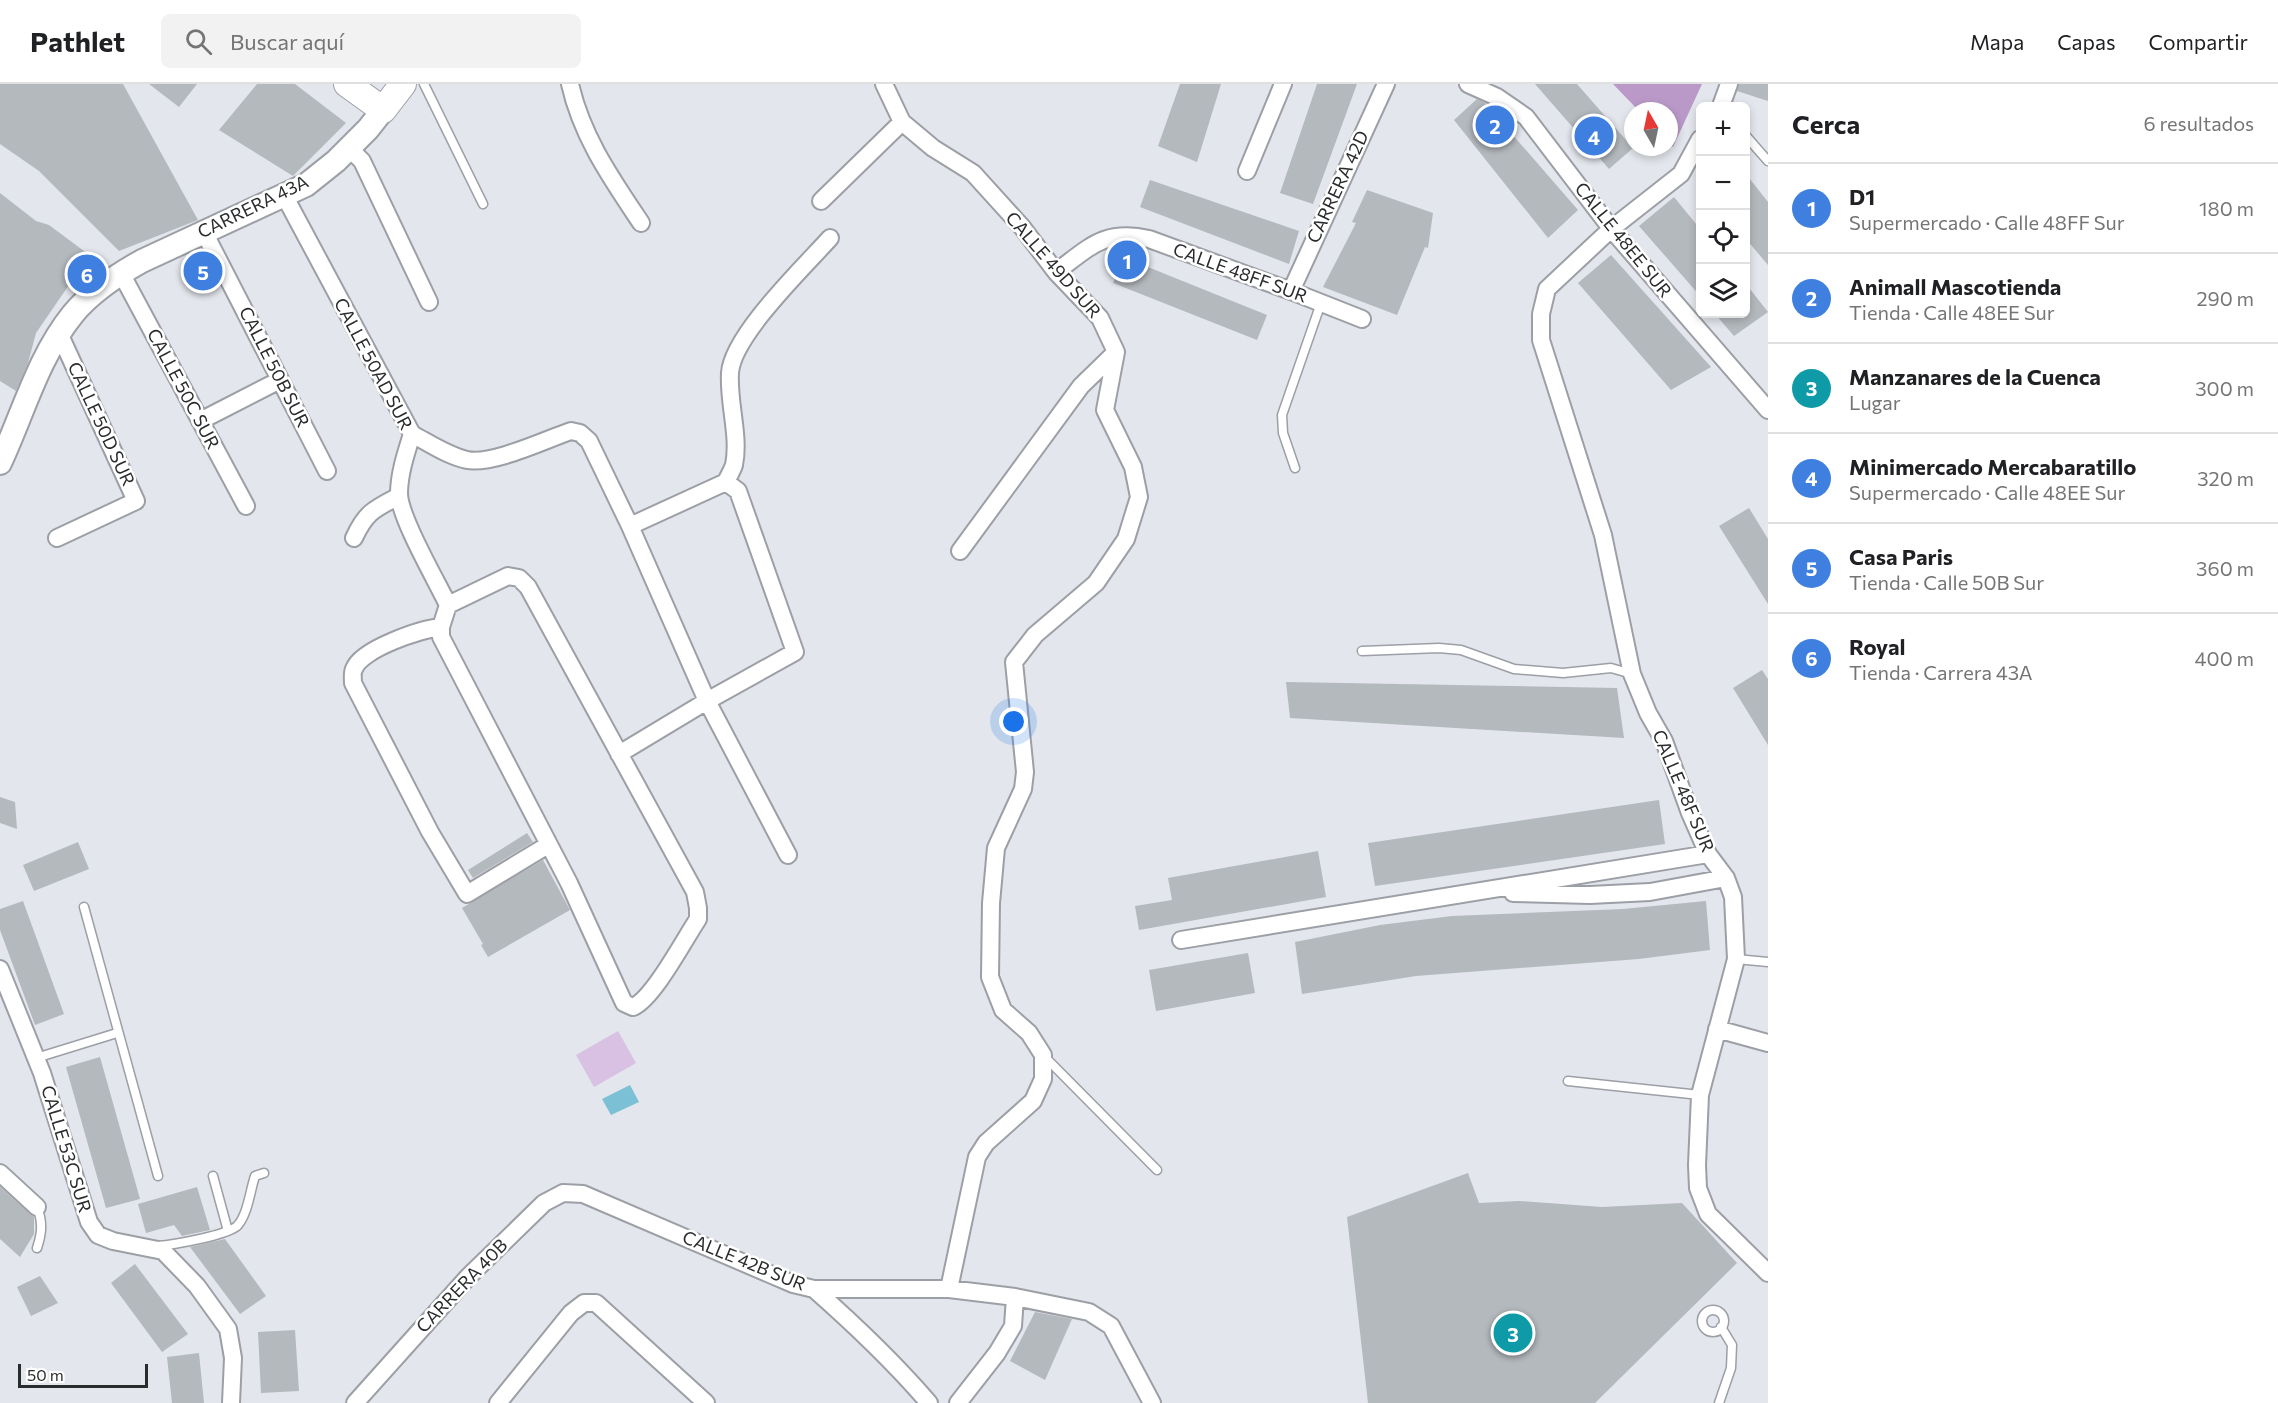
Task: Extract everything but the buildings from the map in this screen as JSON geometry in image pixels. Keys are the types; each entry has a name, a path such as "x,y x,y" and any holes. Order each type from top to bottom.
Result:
{"main road":[{"path":"347,84 383,110"},
{"name":"CARRERA 43A","path":"0,462 46,356 74,313 121,273 284,195 318,176 368,129 403,84"}],"street":[{"path":"570,84 579,116 593,149 641,223"},
{"name":"CALLE 49D SUR","path":"884,84 902,122 933,148 973,173 1022,227 1056,272 1101,318 1116,352"},
{"path":"1247,171 1283,84"},
{"name":"CARRERA 42D","path":"1291,291 1386,84"},
{"name":"CALLE 48EE SUR","path":"1468,84 1497,97 1526,117 1611,229 1768,410"},
{"path":"1722,102 1729,84"},
{"path":"821,201 902,122"},
{"path":"349,148 362,161 429,302"},
{"path":"1611,229 1681,174 1696,148"},
{"name":"CALLE 50AD SUR","path":"284,195 412,434 402,472 399,496 408,524 448,605"},
{"name":"CALLE 48F SUR","path":"1611,229 1547,289 1541,314 1541,340 1603,535 1632,674 1648,713 1664,741 1690,813 1708,854 1726,878 1733,897 1736,959 1700,1095 1698,1188 1708,1214 1768,1273"},
{"name":"CALLE 50B SUR","path":"204,232 327,471"},
{"name":"CALLE 48FF SUR","path":"1056,272 1090,246 1107,238 1128,234 1149,239 1362,319"},
{"path":"630,526 726,482 734,466 735,438 730,404 730,371 737,347 753,324 830,238"},
{"name":"CALLE 50C SUR","path":"121,273 246,506"},
{"name":"CALLE 50D SUR","path":"57,538 136,501 59,333"},
{"path":"960,551 1081,386 1116,352"},
{"path":"1116,352 1105,410 1133,467 1139,496 1126,539 1096,583 1035,636 1014,662 1025,772 1023,789 996,848 991,903 990,977 1003,1010 1029,1033 1043,1055 1042,1079 1033,1101 986,1143 977,1157 949,1289 1016,1297 1089,1312 1111,1326 1152,1403"},
{"path":"200,421 280,380"},
{"path":"412,434 440,447 450,455 469,460 494,459 571,431 580,433 589,441 630,526 707,701 788,855"},
{"path":"619,754 795,652 738,491 726,482"},
{"path":"354,538 362,520 377,507 399,496"},
{"path":"508,576 519,578 528,587 695,892 698,919 641,1004 633,1008 624,1003 569,883 441,637 441,627 448,605 508,576"},
{"path":"441,627 425,628 366,654 354,668 353,683 430,832 467,894 548,845"},
{"path":"1181,940 1708,854"},
{"path":"1473,892 1590,895 1650,892 1726,878"},
{"name":"CALLE 53C SUR","path":"0,969 36,1058 88,1222 98,1235 113,1241 163,1251 197,1286 228,1329 233,1358 231,1403"},
{"path":"1717,1029 1768,1043"},
{"path":"0,1173 37,1207"},
{"name":"CARRERA 40B","path":"355,1403 468,1277 544,1203 563,1192 583,1194"},
{"name":"CALLE 42B SUR","path":"583,1194 793,1284 814,1289 949,1289"},
{"path":"814,1289 869,1338 929,1403"},
{"path":"958,1403 997,1353 1012,1326 1016,1297"},
{"path":"498,1403 571,1313 584,1303 596,1303 706,1403"}],"lane":[{"path":"424,84 483,204"},
{"path":"1750,141 1768,161"},
{"path":"1294,468 1283,433 1282,415 1321,303"},
{"path":"1362,651 1450,649 1461,650 1514,669 1563,672 1611,668 1632,674"},
{"path":"84,907 158,1176"},
{"path":"1736,959 1768,962"},
{"path":"36,1058 117,1033"},
{"path":"1043,1055 1157,1170"},
{"path":"1568,1081 1700,1095"},
{"path":"148,1247 180,1244 228,1231 238,1225 255,1176 264,1173"},
{"path":"213,1176 228,1231"},
{"path":"37,1207 42,1219 37,1248"},
{"path":"1719,1403 1731,1368 1732,1345 1721,1327"}],"shaded area":[{"path":"1613,84 1702,84 1678,136 1678,102 1630,102"},
{"path":"618,1031 636,1063 594,1087 576,1055"}],"water":[{"path":"630,1085 639,1102 611,1115 602,1099"}],"place":[{"name":"Animall Mascotienda","path":"1495,125"},
{"name":"Minimercado Mercabaratillo","path":"1594,136"},
{"name":"D1","path":"1127,260"},
{"name":"Casa Paris","path":"203,271"},
{"name":"Royal","path":"87,274"},
{"name":"Manzanares de la Cuenca","path":"1513,1333"}]}
